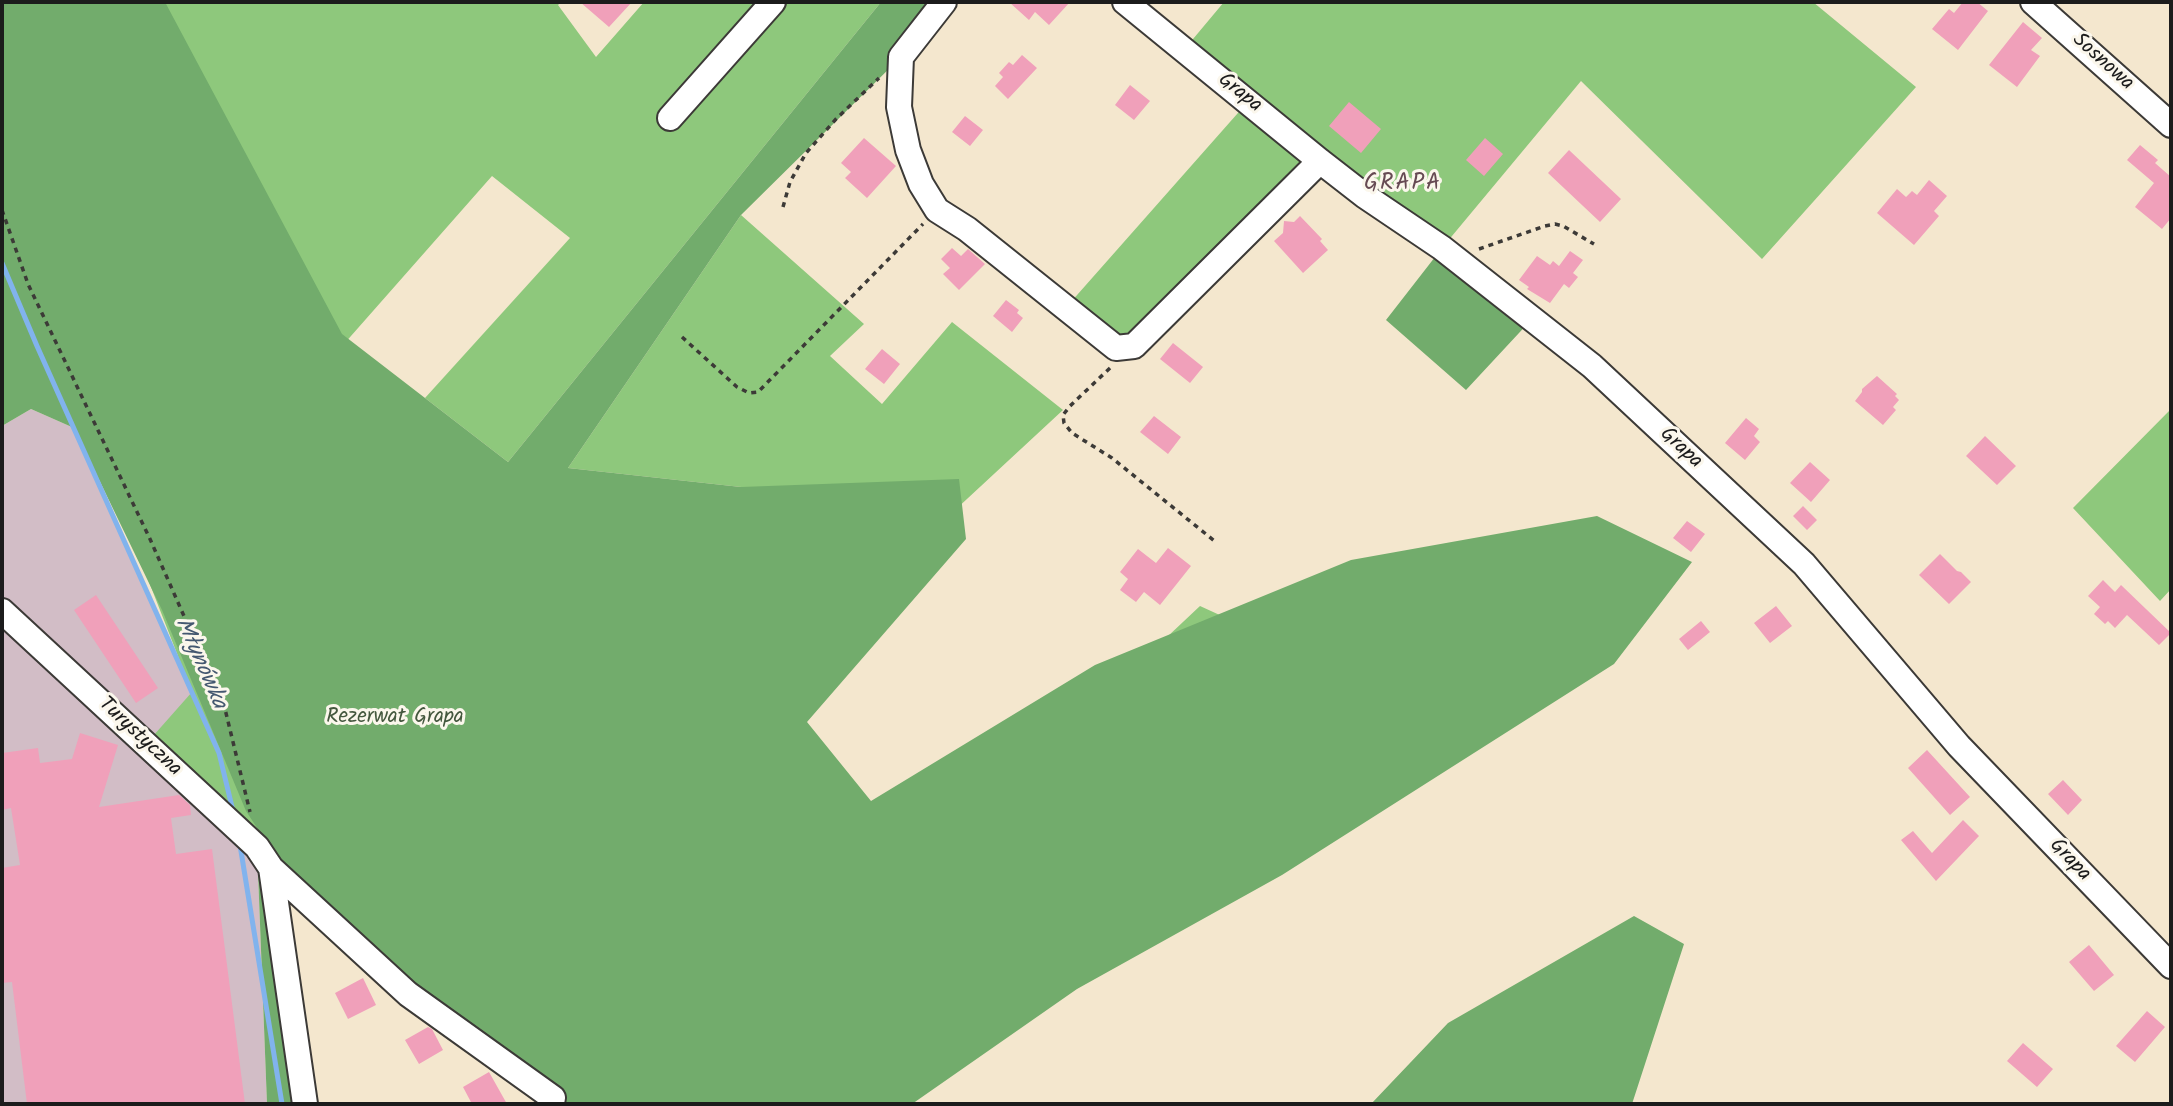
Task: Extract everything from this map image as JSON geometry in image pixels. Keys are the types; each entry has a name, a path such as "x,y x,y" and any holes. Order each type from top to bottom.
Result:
{"street":[{"path":"670,118 773,2"},
{"path":"944,2 901,57 899,107 908,150 921,184 937,210 967,229 1116,348 1134,346 1320,162"},
{"name":"Grapa","path":"1125,2 1320,162 1454,258 1592,366 1804,564 1959,746 2171,966"},
{"name":"Sosnowa","path":"2033,2 2171,125"},
{"name":"Turystyczna","path":"2,611 257,846 271,868 408,994 553,1098"},
{"name":"Turystyczna","path":"271,868 305,1104"}],"path":[{"path":"783,207 790,182 806,153 836,118 901,57"},
{"path":"2,210 28,284 150,539 225,709 257,846"},
{"path":"682,337 737,387 749,393 758,392 937,210"},
{"path":"1454,258 1555,224 1594,244"},
{"path":"1125,347 1117,362 1070,406 1063,415 1064,423 1072,433 1112,458 1216,543"}],"shaded area":[{"path":"31,409 74,428 192,692 257,847 267,1104 2,1104 2,426"}],"green space":[{"path":"2,2 561,2 558,5 596,57 644,2 757,2 765,10 773,2 881,2 508,462 425,398 570,238 492,176 336,353 444,510 741,487 568,468 741,215 864,324 830,356 882,404 952,322 1063,410 817,638 791,838 1100,700 1200,606 1235,622 862,1104 562,1104 146,744 192,692 67,372"},
{"name":"Rezerwat Grapa","path":"2,2 165,2 342,334 508,462 881,2 944,2 901,57 741,215 568,468 741,487 959,479 966,539 807,722 871,801 1095,665 1351,560 1597,516 1692,562 1614,664 1282,875 1077,989 912,1104 567,1104 559,1090 400,975 303,898 246,811 162,610 74,428 31,409 2,426"},
{"path":"1224,2 1813,2 1916,87 1762,259 1581,81 1442,248 1188,45"},
{"path":"1245,105 1313,161 1129,337 1118,339 1070,303"},
{"path":"1442,248 1532,319 1466,390 1386,320"},
{"path":"2171,409 2171,589 2160,601 2073,508"},
{"path":"257,847 305,1104 267,1104"},
{"path":"1634,916 1684,944 1632,1104 1371,1104 1448,1023"}],"building":[{"path":"580,2 632,2 609,27"},
{"path":"1009,2 1070,2 1049,25 1035,12 1029,20"},
{"path":"1963,2 1977,2 1988,11 1958,50 1932,29 1949,9 1954,13"},
{"path":"2023,22 2042,38 2031,50 2040,56 2017,87 1989,65"},
{"path":"1022,55 1037,68 1008,99 995,86 1003,77 999,73 1009,62 1013,65"},
{"path":"1130,85 1150,101 1134,120 1115,105"},
{"path":"1349,102 1381,129 1361,153 1329,126"},
{"path":"965,116 983,130 970,146 952,132"},
{"path":"864,138 896,166 867,198 845,178 851,172 841,163"},
{"path":"1485,138 1503,154 1484,176 1466,160"},
{"path":"2140,145 2158,160 2155,163 2171,177 2171,218 2162,229 2135,207 2154,183 2127,160"},
{"path":"1569,150 1621,199 1600,222 1548,173"},
{"path":"1929,180 1947,196 1934,211 1939,216 1914,245 1877,213 1897,189 1906,197 1912,191 1917,195"},
{"path":"1300,216 1322,239 1320,241 1328,250 1303,273 1274,241 1283,233 1284,221 1294,222"},
{"path":"952,248 961,256 968,249 985,264 959,290 943,274 950,268 941,259"},
{"path":"1570,251 1583,260 1573,273 1578,277 1569,288 1564,284 1550,303 1527,289 1529,287 1519,280 1537,256 1550,265 1553,261 1559,266"},
{"path":"1006,300 1019,310 1017,313 1023,318 1012,332 993,316"},
{"path":"1173,343 1203,367 1190,383 1160,359"},
{"path":"882,349 900,364 884,384 865,369"},
{"path":"1877,376 1897,394 1895,396 1899,400 1893,407 1896,410 1883,425 1855,401 1862,389"},
{"path":"1154,416 1181,437 1168,454 1140,432"},
{"path":"1746,418 1759,429 1754,436 1760,442 1745,460 1725,443"},
{"path":"1985,436 2016,466 1997,485 1966,456"},
{"path":"1810,462 1830,480 1811,502 1790,483"},
{"path":"1803,506 1817,520 1807,530 1793,516"},
{"path":"1687,521 1705,534 1691,552 1673,538"},
{"path":"1168,548 1191,566 1160,605 1144,592 1136,602 1120,590 1128,579 1120,572 1138,549 1156,563"},
{"path":"1940,554 1971,582 1949,604 1919,575"},
{"path":"2103,580 2115,592 2121,585 2171,633 2159,645 2127,615 2115,628 2108,621 2105,624 2094,614 2100,607 2088,596"},
{"path":"96,595 158,688 136,703 74,610"},
{"path":"1776,606 1792,626 1770,643 1754,623"},
{"path":"1701,621 1710,632 1688,650 1679,639"},
{"path":"80,733 118,745 99,807 179,795 190,805 191,815 171,818 176,854 212,849 245,1104 27,1104 12,982 2,983 2,868 20,865 11,808 2,810 2,753 38,748 40,763 72,759"},
{"path":"1927,750 1970,797 1950,815 1908,768"},
{"path":"2063,780 2082,800 2068,815 2048,794"},
{"path":"1963,820 1979,836 1936,881 1901,840 1913,831 1932,853"},
{"path":"2089,945 2114,975 2094,991 2069,962"},
{"path":"363,978 376,1005 348,1019 335,993"},
{"path":"2147,1011 2165,1027 2135,1062 2116,1046"},
{"path":"428,1027 432,1029 443,1050 419,1064 405,1040"},
{"path":"2023,1043 2053,1069 2037,1087 2007,1061"},
{"path":"489,1072 507,1104 472,1104 463,1087"}],"waterway":[{"name":"Młynówka","path":"2,263 219,753 234,815"},
{"name":"Młynówka","path":"240,845 282,1104"}],"district":[{"name":"GRAPA","path":"1403,185"}]}
